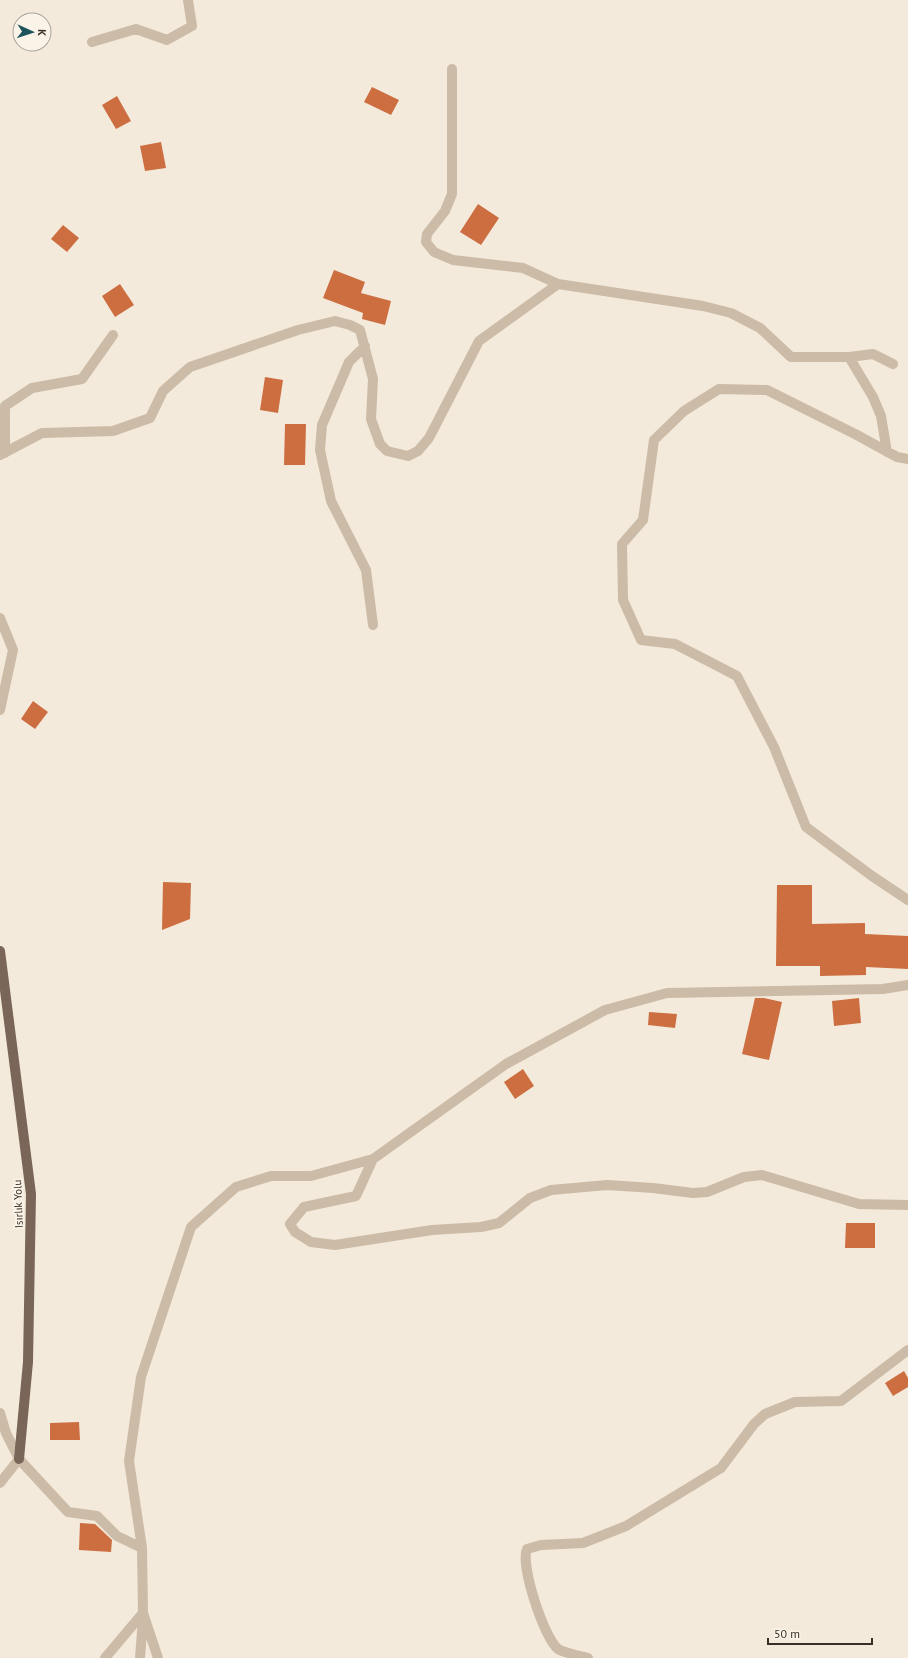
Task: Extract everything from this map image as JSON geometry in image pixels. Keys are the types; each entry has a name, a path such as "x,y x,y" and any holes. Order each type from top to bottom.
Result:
{"main road":[{"name":"Isırlık Yolu","path":"0,951 31,1194 28,1362 19,1459"}],"street":[{"path":"92,42 136,29 166,40 192,26 188,0"},
{"path":"452,69 452,194 445,211 427,234 426,242 434,252 453,260 522,268 558,284 710,308 731,313 760,328 791,357 849,357 873,354 893,364"},
{"path":"113,335 82,379 32,388 5,406 2,423 2,454 42,433 113,431 150,418 163,391 190,366 298,330 335,321 350,325 360,330 373,379 371,419 380,444 387,451 408,456 418,451 429,438 479,341 558,284"},
{"path":"365,346 349,362 322,425 320,450 331,501 366,570 373,625"},
{"path":"849,357 876,403 881,416 887,452"},
{"path":"908,459 896,457 766,390 719,389 684,411 654,440 643,520 622,544 623,600 641,640 675,644 736,676 774,746 806,827 872,876 908,900"},
{"path":"0,618 13,650 0,710"},
{"path":"140,1658 143,1613 142,1548 129,1461 141,1377 191,1227 236,1187 271,1176 311,1176 373,1159 506,1064 605,1010 667,993 883,989 908,985"},
{"path":"373,1159 356,1196 304,1207 290,1224 295,1232 311,1242 335,1245 432,1230 481,1227 499,1223 530,1198 551,1190 607,1185 653,1188 693,1193 707,1192 744,1177 762,1175 859,1204 908,1205"},
{"path":"588,1658 559,1649 550,1638 542,1620 529,1581 525,1554 528,1549 541,1545 583,1542 626,1526 721,1468 754,1424 765,1414 795,1402 841,1401 908,1350"},
{"path":"0,1413 6,1433 19,1459 68,1512 97,1516 118,1536 142,1548"},
{"path":"0,1483 19,1459"},
{"path":"105,1658 143,1613"},
{"path":"143,1613 158,1658"}],"building":[{"path":"372,87 399,100 391,115 364,102"},
{"path":"117,96 131,121 116,129 102,105"},
{"path":"161,142 166,168 145,171 140,146"},
{"path":"478,204 499,218 481,245 460,232"},
{"path":"63,225 79,238 67,252 51,239"},
{"path":"334,270 365,282 361,293 391,301 385,325 362,319 363,313 323,298"},
{"path":"120,284 134,305 115,317 102,296"},
{"path":"265,377 283,380 278,413 260,410"},
{"path":"285,424 306,424 305,465 284,465"},
{"path":"33,701 48,712 35,729 21,719"},
{"path":"163,882 191,883 190,919 162,930"},
{"path":"777,885 812,885 812,924 865,923 865,934 908,936 908,969 866,967 866,975 820,976 820,966 776,966"},
{"path":"755,998 764,998 782,1002 769,1060 742,1054"},
{"path":"859,998 861,1023 834,1026 832,1001"},
{"path":"649,1012 677,1014 675,1028 648,1025"},
{"path":"523,1069 534,1086 515,1099 504,1082"},
{"path":"846,1223 875,1223 875,1248 845,1248"},
{"path":"904,1371 908,1378 908,1387 893,1396 885,1383"},
{"path":"79,1422 80,1440 50,1440 50,1423"},
{"path":"80,1523 95,1524 112,1540 111,1552 79,1550"}]}
